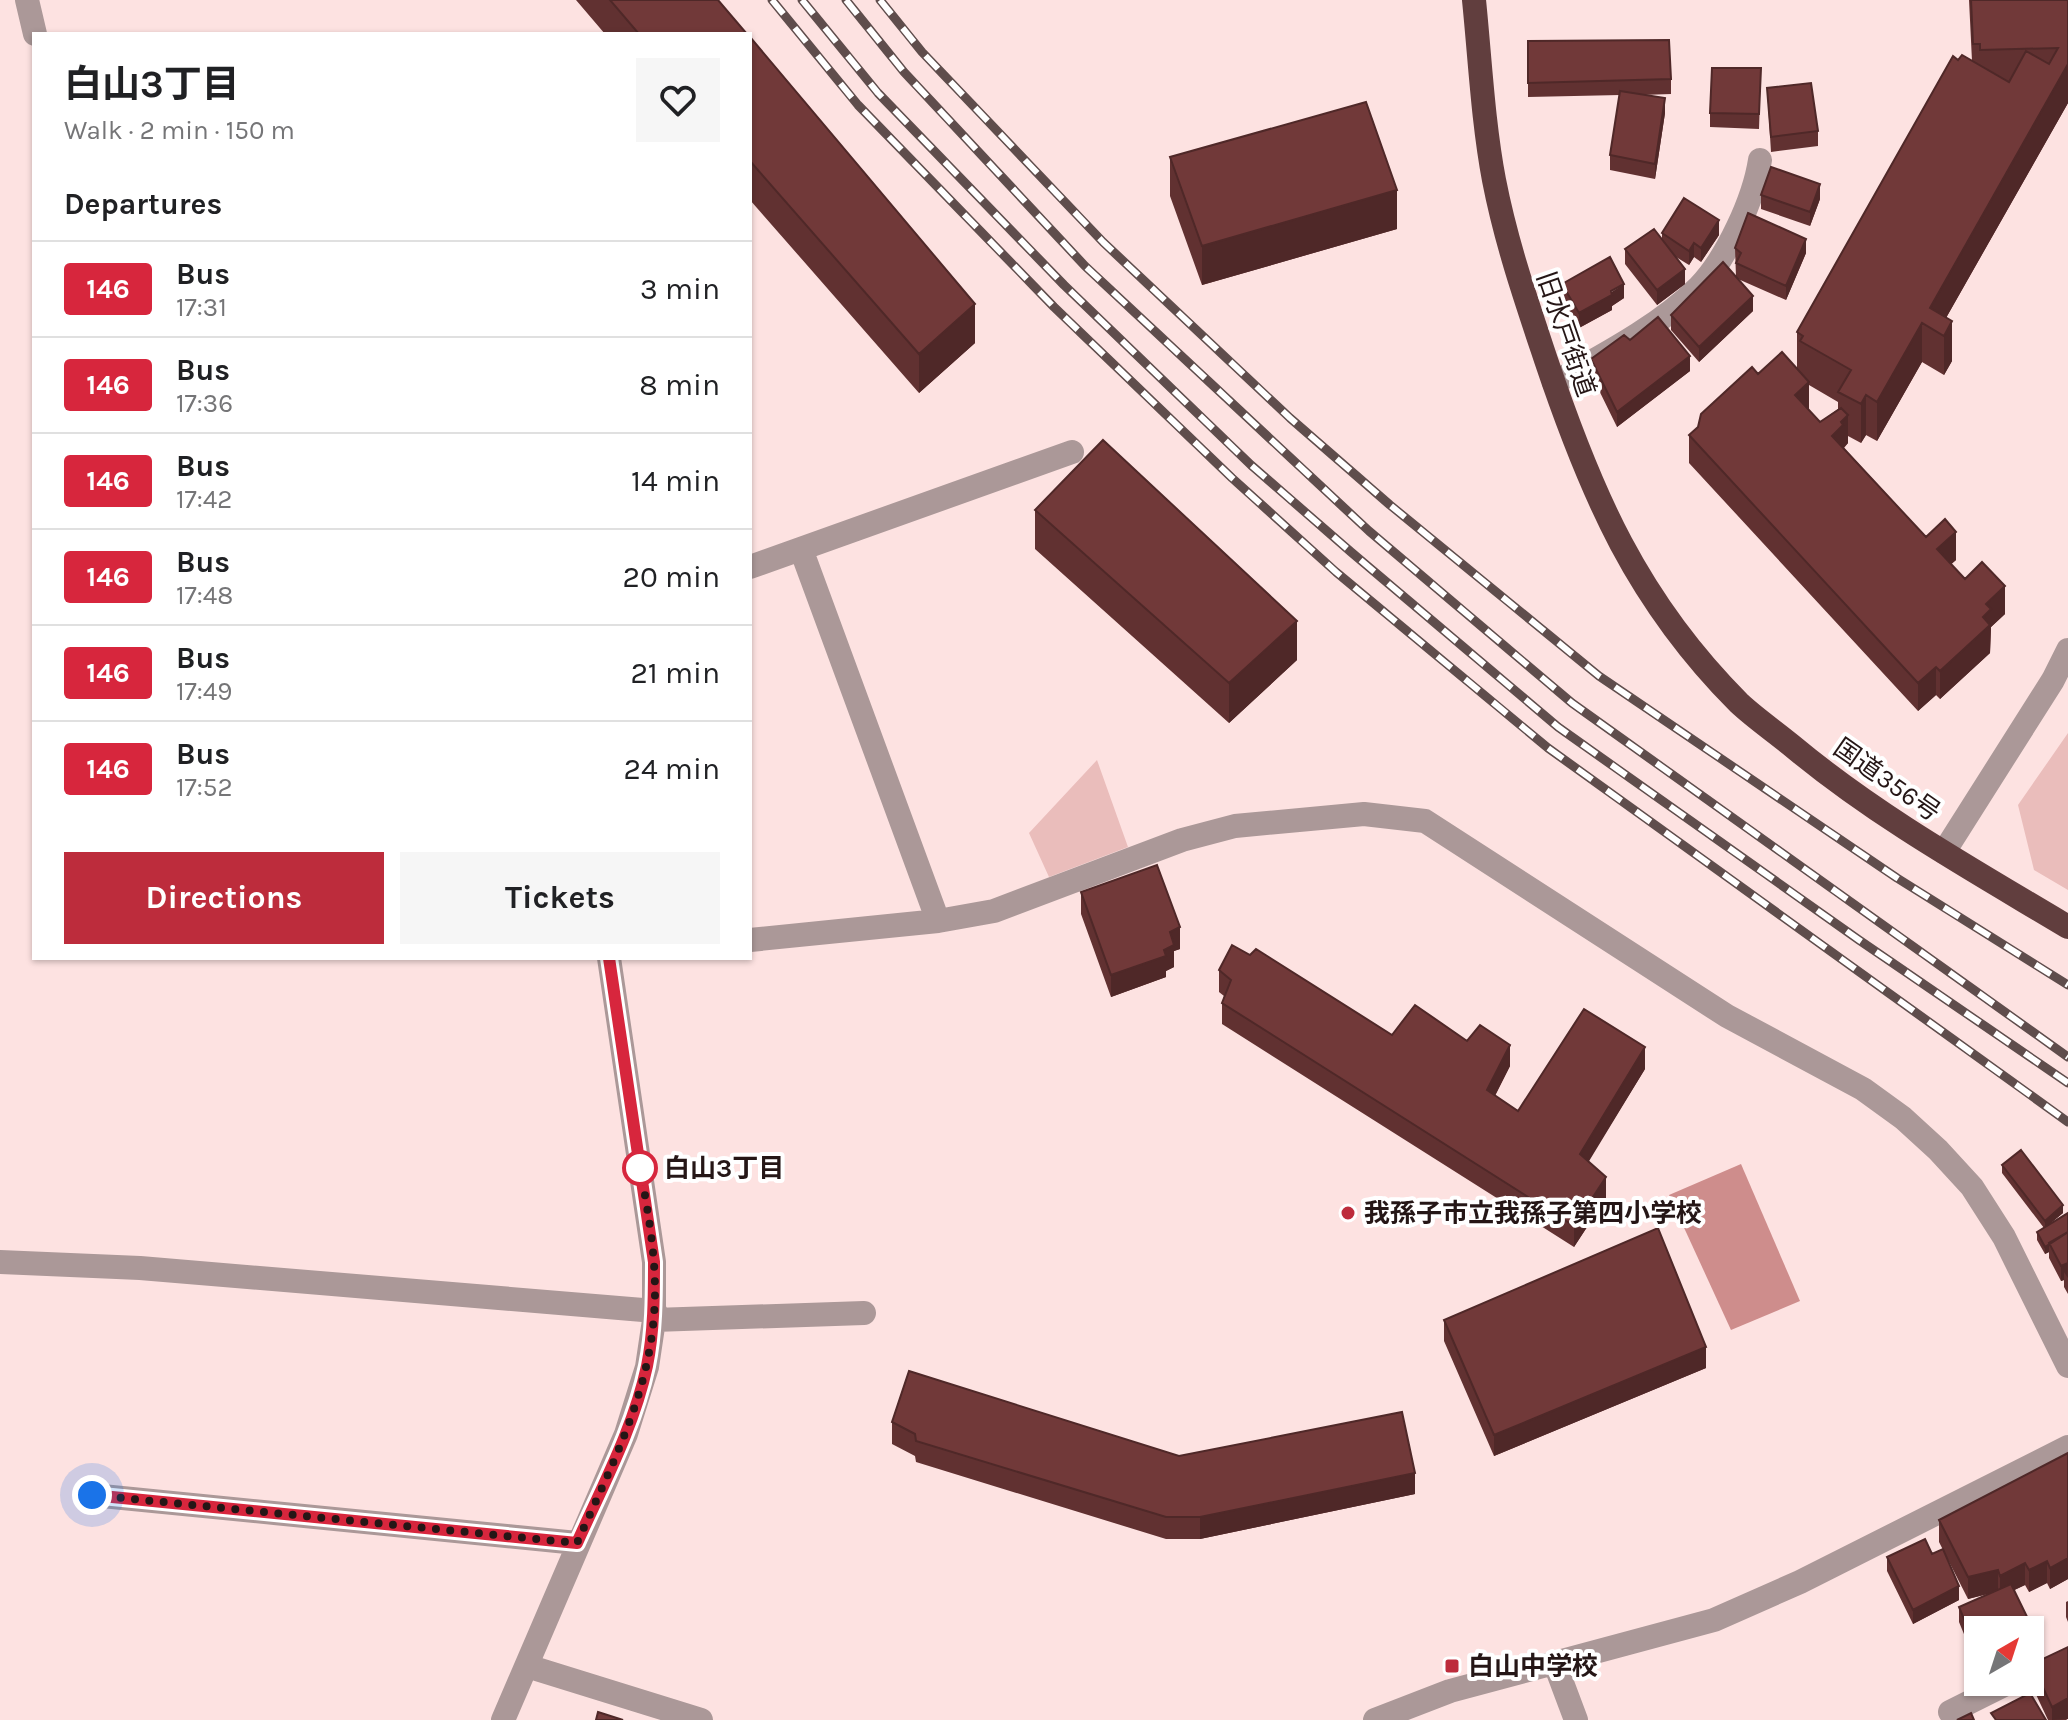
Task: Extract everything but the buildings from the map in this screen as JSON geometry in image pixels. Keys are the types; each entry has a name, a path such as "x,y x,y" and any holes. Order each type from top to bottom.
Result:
{"highway":[{"name":"旧水戸街道","path":"1474,0 1494,177 1514,267 1595,492 1624,550 1660,610 1694,655"},
{"name":"国道356号","path":"1694,655 1741,705 1864,803 2068,927"}],"street":[{"path":"27,0 35,32"},
{"path":"1554,383 1606,354 1700,286 1738,228 1756,185 1760,160"},
{"path":"752,566 1072,452"},
{"path":"801,549 938,921"},
{"path":"1944,852 2053,680 2068,650"},
{"path":"752,940 938,921 994,911 1182,840 1235,826 1364,814 1425,821 1727,1016 1863,1089 1903,1118 1972,1187 2004,1237 2068,1366"},
{"path":"503,1720 626,1434 647,1367 654,1316 654,1262 609,960"},
{"path":"0,1262 140,1268 654,1316 864,1313"},
{"path":"1375,1720 1450,1691 1714,1620 1800,1582 2068,1447"},
{"path":"92,1495 577,1543"},
{"path":"1555,1664 1576,1720"},
{"path":"527,1666 701,1720"},
{"path":"1432,1720 1450,1691"},
{"path":"1950,1712 1982,1696"}],"shaded area":[{"path":"2068,733 2068,890 2034,870 2018,805"},
{"path":"1097,760 1128,847 1049,877 1029,833"},
{"path":"1741,1164 1800,1301 1731,1330 1669,1195"}],"railway":[{"path":"772,0 858,105 1054,307 1232,478 1336,572 1548,748 2068,1122"},
{"path":"802,0 878,93 1064,285 1251,465 1351,552 1558,727 2068,1083"},
{"path":"846,0 904,72 1085,266 1369,531 1572,703 2068,1057"},
{"path":"880,0 922,52 1103,242 1290,418 1390,505 1599,676 1897,878 2068,985"}],"bus line":[{"name":"146","path":"92,1495 577,1543 626,1434 647,1367 655,1311 654,1262 609,960"}],"place":[{"name":"白山3丁目","path":"640,1168"},
{"name":"我孫子市立我孫子第四小学校","path":"1348,1213"},
{"name":"白山中学校","path":"1452,1666"}],"route":[{"path":"92,1495 577,1543 626,1434 647,1367 655,1311 654,1262 640,1168"}]}
